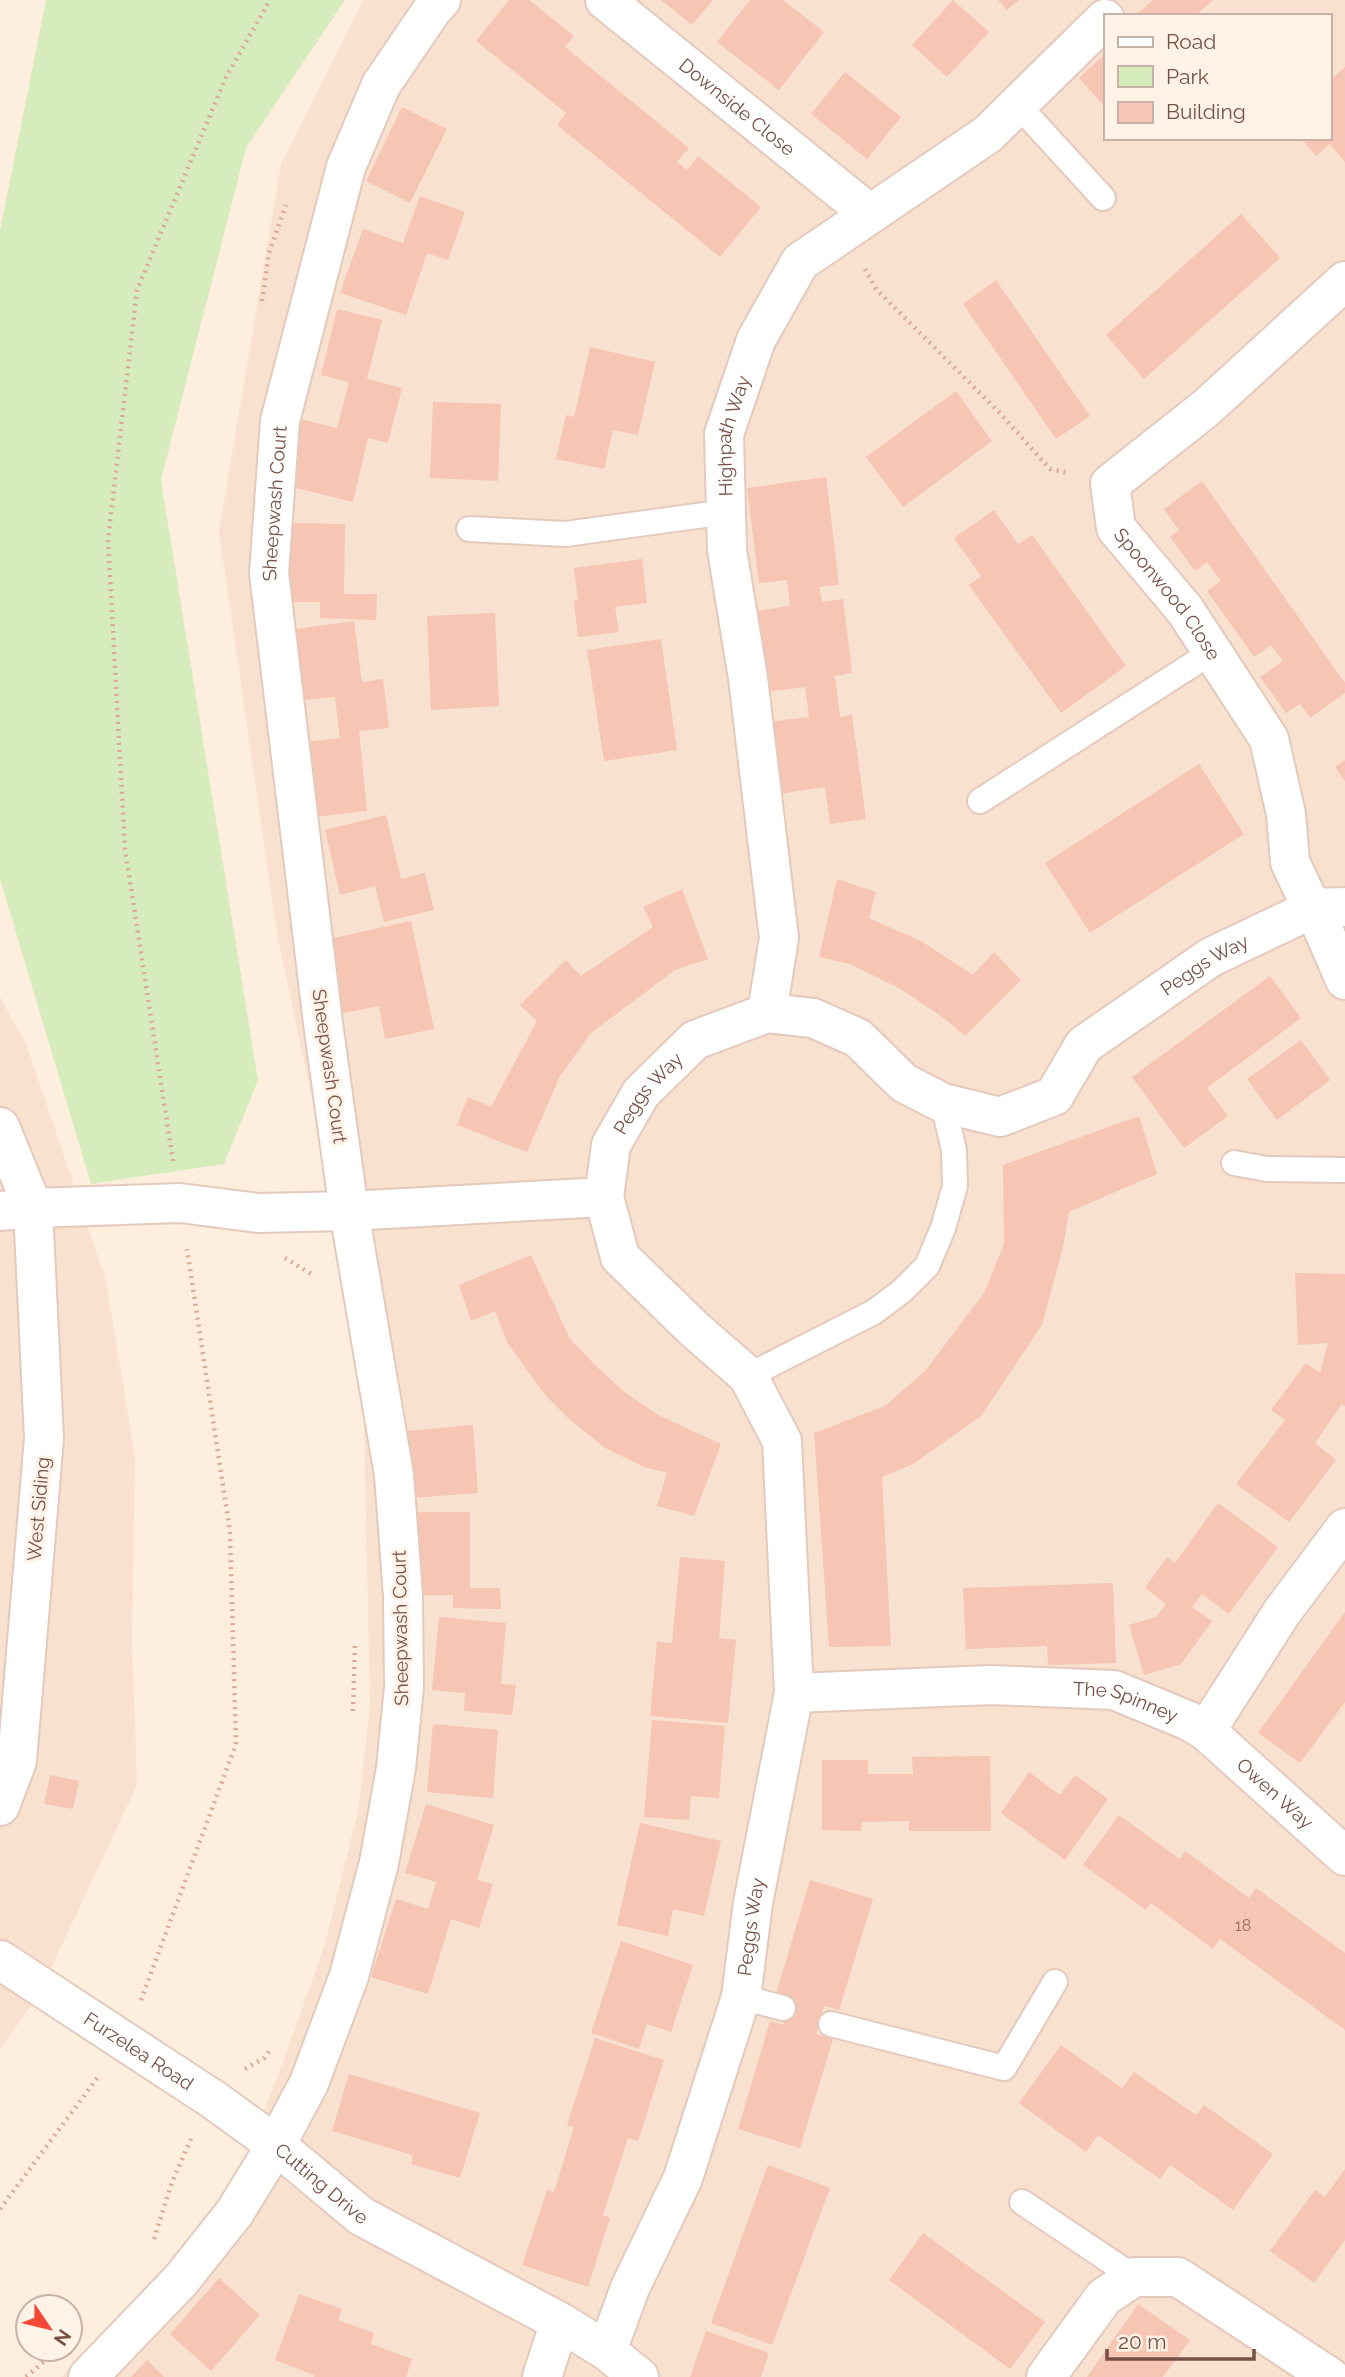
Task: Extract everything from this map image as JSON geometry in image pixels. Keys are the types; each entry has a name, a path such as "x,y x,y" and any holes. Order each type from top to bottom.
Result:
{"street":[{"name":"Sheepwash Court","path":"276,2145 309,2083 349,1976 379,1863 396,1768 404,1687 403,1596 394,1475 349,1211 323,1023 269,573 280,421 346,167 381,85 441,0"},
{"name":"Downside Close","path":"605,0 857,223"},
{"name":"Highpath Way","path":"1110,14 1124,0"},
{"name":"Highpath Way","path":"767,1013 779,938 747,678 727,550 724,434 757,340 800,262 988,134 1104,20"},
{"path":"1110,484 1206,408 1345,281"},
{"name":"Spoonwood Close","path":"1110,484 1116,528 1185,610 1269,739 1286,814 1290,862 1306,896 1329,907"},
{"path":"1329,907 1345,980"},
{"name":"Peggs Way","path":"607,2351 630,2288 683,2178 741,1997 753,1903 794,1693 782,1441 748,1376 694,1329 620,1257 604,1197 611,1144 641,1093 695,1040 767,1013 813,1018 858,1038 904,1083 943,1103 1000,1117 1054,1096 1084,1045 1211,957 1329,907"},
{"name":"West Siding","path":"0,1127 16,1209 44,1438 17,1761 0,1806"},
{"path":"16,1209 180,1203 258,1213 349,1211 604,1197"},
{"path":"1206,1731 1282,1612 1345,1528"},
{"name":"The Spinney","path":"794,1693 991,1685 1114,1690 1189,1721 1206,1731"},
{"name":"Owen Way","path":"1206,1731 1345,1856"},
{"name":"Furzelea Road","path":"0,1960 126,2040 276,2145"},
{"name":"Cutting Drive","path":"88,2377 181,2280 235,2212 276,2145 361,2216 560,2322"},
{"path":"1046,2377 1104,2297 1133,2277 1178,2277 1330,2377"},
{"path":"542,2377 560,2322 607,2351 639,2377"}],"lane":[{"path":"1018,105 1103,198"},
{"path":"469,529 565,534 726,512"},
{"path":"980,800 1212,652"},
{"path":"748,1376 874,1312 902,1291 927,1266 943,1228 955,1186 954,1150 943,1103"},
{"path":"1234,1163 1267,1169 1345,1170"},
{"path":"831,2024 1004,2068 1055,1982"},
{"path":"741,1997 783,2008"},
{"path":"1022,2202 1133,2277"}],"path":[{"path":"0,2209 126,2040 236,1744 230,1532 125,849 108,540 138,290 226,77 270,0"},
{"path":"857,223 876,289 997,410 1050,469 1110,484"},
{"path":"26,2377 42,2363"}],"shaded area":[{"path":"363,0 1345,0 1345,2377 61,2377 74,2363 84,2363 84,2353 205,2226 243,2165 325,1944 359,1806 370,1703 362,1333 277,934 219,532 281,164"},
{"path":"0,997 27,1046 106,1281 135,1458 132,1638 137,1785 38,1996 0,2049"}],"green space":[{"path":"46,0 345,0 246,148 161,480 258,1080 224,1164 91,1184 0,879 0,231"}],"building":[{"path":"509,0 529,0 574,36 565,47 689,148 677,162 687,170 698,156 761,207 720,257 557,125 566,113 476,41"},
{"path":"661,0 713,0 692,25"},
{"path":"750,0 783,0 824,32 779,90 717,42"},
{"path":"953,0 989,32 947,77 912,45"},
{"path":"998,0 1019,0 1007,10"},
{"path":"1153,0 1213,0 1197,14 1137,14"},
{"path":"1104,55 1104,106 1079,78"},
{"path":"1345,67 1345,162 1330,144 1316,156 1303,140 1331,140 1331,79"},
{"path":"845,72 901,117 867,159 811,114"},
{"path":"402,107 447,129 410,203 366,181"},
{"path":"420,196 465,212 448,260 427,253 406,315 340,293 363,229 403,243"},
{"path":"1241,214 1280,258 1144,379 1106,335"},
{"path":"996,280 1090,416 1056,439 963,304"},
{"path":"337,309 382,320 367,379 402,388 388,443 368,438 353,502 281,484 297,418 337,428 349,382 321,375"},
{"path":"590,347 655,362 638,435 613,430 604,469 556,459 566,415 574,417"},
{"path":"956,391 992,441 903,507 866,457"},
{"path":"433,402 501,404 498,481 430,478"},
{"path":"826,477 839,585 819,587 822,602 843,599 852,673 835,676 840,717 852,715 866,819 830,824 825,787 778,794 768,722 809,717 805,687 766,692 755,611 790,606 787,580 759,583 747,488"},
{"path":"1202,481 1345,683 1345,693 1310,718 1300,704 1286,713 1260,677 1283,661 1271,645 1254,657 1207,591 1221,581 1207,562 1195,571 1170,537 1179,530 1164,509"},
{"path":"994,510 1018,544 1032,535 1126,666 1061,713 969,585 981,576 954,538"},
{"path":"282,523 345,524 344,594 377,594 376,620 320,618 320,602 281,602"},
{"path":"642,559 647,603 615,607 619,632 578,637 574,601 578,600 574,568"},
{"path":"495,613 499,706 431,710 427,616"},
{"path":"354,621 362,682 383,679 389,728 359,731 367,811 313,817 304,742 340,738 335,697 295,701 289,630"},
{"path":"661,639 677,750 604,761 587,650"},
{"path":"1345,760 1345,781 1335,767"},
{"path":"1199,764 1244,834 1090,933 1045,863"},
{"path":"386,815 401,879 425,873 434,910 384,922 375,886 340,895 325,830"},
{"path":"837,879 876,892 869,918 921,941 973,975 994,952 1021,980 965,1036 901,989 850,964 819,957"},
{"path":"682,889 708,959 675,970 591,1033 560,1076 527,1152 457,1125 468,1097 491,1107 537,1021 520,1005 566,960 581,976 653,927 643,907"},
{"path":"411,921 434,1029 385,1039 379,1006 339,1014 324,940"},
{"path":"1270,976 1301,1018 1207,1088 1228,1116 1184,1148 1132,1077"},
{"path":"1301,1040 1330,1080 1277,1120 1247,1079"},
{"path":"1139,1116 1157,1174 1069,1212 1063,1247 1042,1325 981,1416 913,1464 882,1477 891,1646 829,1647 814,1433 885,1406 926,1370 984,1293 1004,1244 1003,1165"},
{"path":"531,1255 570,1339 598,1368 627,1394 658,1415 721,1444 694,1516 657,1506 667,1473 644,1467 605,1448 546,1396 508,1344 495,1311 471,1321 459,1285"},
{"path":"1295,1273 1345,1274 1345,1406 1342,1404 1315,1443 1336,1460 1289,1522 1236,1484 1285,1420 1271,1410 1306,1363 1320,1373 1328,1343 1298,1345"},
{"path":"473,1425 478,1493 412,1498 407,1431"},
{"path":"1218,1503 1278,1547 1229,1614 1202,1594 1192,1607 1212,1621 1181,1664 1144,1675 1129,1625 1156,1617 1166,1604 1145,1588 1167,1557 1175,1563"},
{"path":"417,1512 470,1512 470,1588 500,1588 501,1609 453,1608 453,1595 417,1595"},
{"path":"680,1557 725,1561 719,1638 736,1640 728,1723 650,1716 657,1642 672,1643"},
{"path":"1113,1583 1116,1663 1048,1665 1047,1646 966,1649 963,1588"},
{"path":"1345,1612 1345,1702 1300,1763 1258,1733"},
{"path":"439,1617 506,1623 501,1684 516,1685 512,1715 464,1711 465,1693 432,1690"},
{"path":"652,1720 725,1726 719,1798 691,1796 689,1820 644,1817"},
{"path":"433,1724 498,1730 493,1798 427,1792"},
{"path":"990,1756 991,1831 909,1831 909,1821 862,1822 861,1831 822,1830 822,1760 868,1760 868,1774 913,1774 912,1757"},
{"path":"1029,1772 1060,1795 1075,1775 1108,1799 1065,1860 1001,1813"},
{"path":"50,1775 79,1781 73,1809 44,1804"},
{"path":"426,1804 494,1825 477,1880 493,1884 479,1928 451,1919 428,1994 371,1977 396,1899 428,1909 436,1882 405,1873"},
{"path":"1119,1815 1180,1859 1185,1851 1249,1898 1256,1888 1345,1953 1345,2030 1220,1939 1213,1949 1151,1903 1146,1910 1083,1865"},
{"path":"640,1823 721,1841 704,1916 673,1909 668,1936 617,1925"},
{"path":"810,1880 873,1899 839,2010 824,2006 816,2034 833,2039 800,2148 738,2129 770,2021 783,2025 791,1999 776,1994"},
{"path":"621,1941 693,1965 671,2032 647,2024 639,2049 591,2033"},
{"path":"595,2038 664,2060 638,2141 628,2138 603,2215 610,2218 588,2287 522,2265 547,2190 554,2192 574,2127 567,2125"},
{"path":"1061,2045 1122,2088 1134,2072 1196,2115 1204,2105 1273,2154 1233,2210 1170,2165 1160,2179 1098,2135 1086,2152 1019,2103"},
{"path":"349,2074 480,2113 460,2178 411,2164 413,2155 332,2131"},
{"path":"768,2165 830,2188 772,2345 711,2323"},
{"path":"1345,2169 1345,2240 1314,2283 1270,2251 1315,2190 1325,2197"},
{"path":"923,2233 1045,2322 1010,2369 889,2280"},
{"path":"219,2278 260,2315 211,2371 170,2334"},
{"path":"299,2294 342,2309 338,2320 374,2333 371,2344 412,2359 406,2377 314,2377 275,2360"},
{"path":"1138,2304 1190,2340 1163,2377 1087,2377"},
{"path":"706,2331 769,2353 761,2377 690,2377"},
{"path":"147,2360 164,2377 131,2377"}]}
